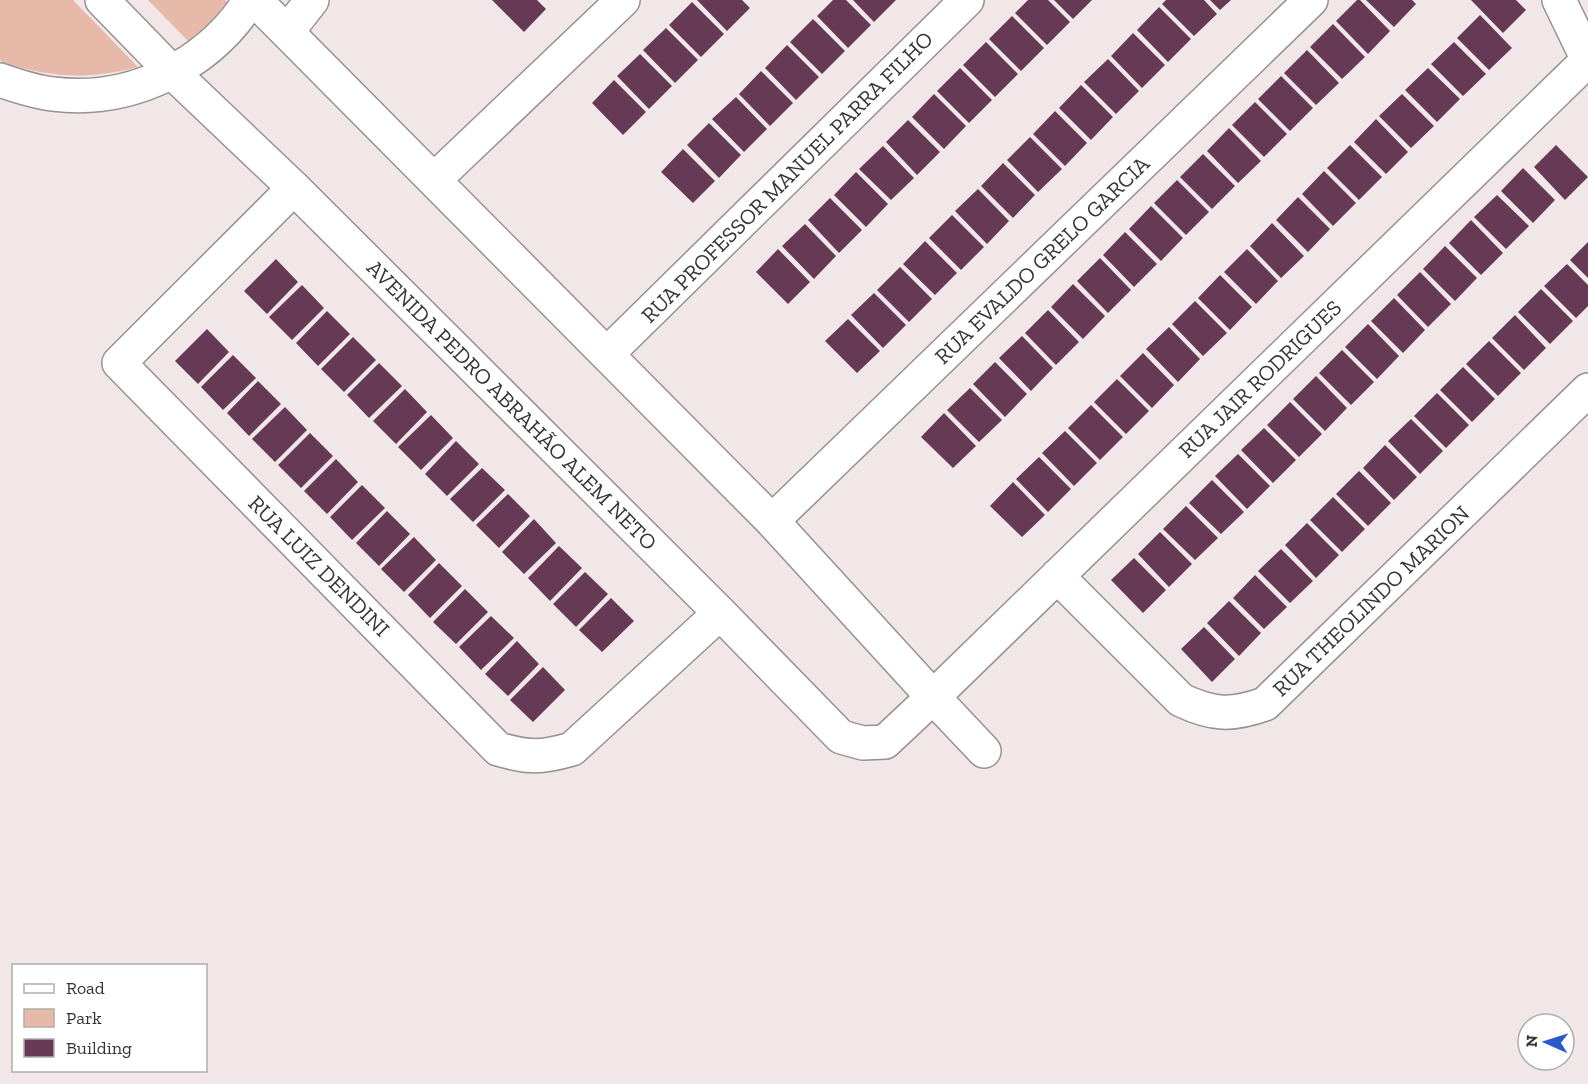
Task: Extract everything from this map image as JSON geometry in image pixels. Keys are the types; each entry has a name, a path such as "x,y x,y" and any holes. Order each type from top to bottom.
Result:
{"street":[{"name":"AVENIDA PEDRO ABRAHÃO ALEM NETO","path":"102,0 173,73 294,188 720,613 841,737 863,743 885,742 933,698"},
{"path":"0,80 24,89 85,96 125,90 145,84 173,73 199,56 222,36 242,14 250,0"},
{"path":"255,0 772,521 984,751"},
{"path":"287,32 312,0"},
{"path":"434,180 623,0"},
{"name":"RUA PROFESSOR MANUEL PARRA FILHO","path":"607,354 967,0"},
{"name":"RUA EVALDO GRELO GARCIA","path":"772,521 1311,0"},
{"path":"1559,0 1588,60"},
{"name":"RUA JAIR RODRIGUES","path":"933,698 1588,60"},
{"name":"RUA LUIZ DENDINI","path":"294,188 119,363 498,749 522,756 548,756 572,749 720,613"},
{"name":"RUA THEOLINDO MARION","path":"1057,576 1181,700 1201,710 1222,714 1244,712 1265,704 1588,390"}],"green space":[{"path":"0,0 73,0 138,67 103,74 70,75 37,71 2,62 0,60"},
{"path":"148,0 225,0 227,2 209,23 188,41"}],"building":[{"path":"492,0 537,0 546,9 524,32"},
{"path":"697,0 742,0 750,8 727,31"},
{"path":"833,0 846,0 871,25 848,48 817,16"},
{"path":"853,0 896,0 874,22"},
{"path":"1028,0 1048,0 1070,22 1047,45 1015,13"},
{"path":"1054,0 1092,0 1073,19"},
{"path":"1166,0 1204,0 1217,14 1194,36 1162,4"},
{"path":"1210,0 1231,0 1220,10"},
{"path":"1357,0 1360,0 1390,31 1368,54 1336,21"},
{"path":"1366,0 1412,0 1416,4 1394,27"},
{"path":"1471,0 1516,0 1526,10 1503,33"},
{"path":"692,2 724,34 701,57 669,25"},
{"path":"1159,7 1191,39 1168,62 1137,30"},
{"path":"1480,15 1512,48 1489,70 1457,38"},
{"path":"1012,16 1044,48 1021,71 989,39"},
{"path":"813,19 845,51 822,74 790,42"},
{"path":"1333,24 1365,57 1342,79 1310,47"},
{"path":"666,28 698,60 675,83 643,50"},
{"path":"1133,33 1165,65 1142,88 1111,56"},
{"path":"986,42 1018,74 995,97 963,65"},
{"path":"1454,42 1486,74 1463,96 1431,64"},
{"path":"787,45 819,77 796,100 765,68"},
{"path":"1307,50 1339,83 1316,105 1284,73"},
{"path":"640,54 672,86 649,109 617,76"},
{"path":"1108,59 1139,91 1116,114 1084,82"},
{"path":"960,68 992,100 969,123 937,91"},
{"path":"1428,68 1460,99 1437,122 1405,90"},
{"path":"761,71 793,103 770,126 739,94"},
{"path":"1281,76 1313,108 1290,131 1258,99"},
{"path":"614,80 646,112 623,135 592,103"},
{"path":"1081,85 1113,117 1091,140 1059,108"},
{"path":"934,94 966,126 944,149 912,117"},
{"path":"1402,94 1434,126 1411,148 1379,116"},
{"path":"736,97 767,129 744,152 712,119"},
{"path":"1255,102 1287,134 1264,157 1232,125"},
{"path":"1055,111 1087,143 1065,166 1033,134"},
{"path":"1376,119 1408,152 1386,174 1354,142"},
{"path":"908,120 940,152 917,175 886,142"},
{"path":"709,123 741,155 719,178 687,145"},
{"path":"1229,128 1261,161 1238,183 1207,151"},
{"path":"1030,137 1062,169 1038,192 1007,160"},
{"path":"1350,145 1382,177 1359,200 1327,168"},
{"path":"1556,145 1588,177 1565,200 1534,167"},
{"path":"883,146 914,178 891,200 859,169"},
{"path":"683,149 715,181 693,203 661,172"},
{"path":"1203,154 1235,186 1212,209 1180,177"},
{"path":"1003,163 1035,195 1013,218 981,186"},
{"path":"1523,168 1555,200 1533,223 1501,191"},
{"path":"1324,171 1356,203 1333,226 1302,194"},
{"path":"856,172 888,204 866,227 834,195"},
{"path":"1177,180 1209,212 1186,235 1154,203"},
{"path":"978,189 1009,221 987,244 955,211"},
{"path":"1497,195 1529,226 1506,249 1474,217"},
{"path":"1298,197 1330,229 1308,252 1276,220"},
{"path":"830,198 862,230 839,253 808,220"},
{"path":"1151,206 1183,238 1161,261 1129,229"},
{"path":"952,215 984,247 961,270 929,238"},
{"path":"1471,220 1503,253 1481,275 1449,243"},
{"path":"1272,223 1304,256 1281,278 1250,246"},
{"path":"805,224 836,256 814,279 782,246"},
{"path":"1125,232 1157,264 1134,287 1103,255"},
{"path":"925,241 957,273 935,295 903,264"},
{"path":"1588,242 1588,278 1570,260"},
{"path":"1445,246 1477,278 1455,301 1423,269"},
{"path":"778,249 810,282 788,304 756,272"},
{"path":"1247,249 1278,281 1256,304 1224,272"},
{"path":"1100,258 1131,290 1108,313 1077,281"},
{"path":"276,259 298,282 267,314 244,291"},
{"path":"1567,264 1588,285 1588,306 1576,318 1544,286"},
{"path":"900,267 932,299 909,322 877,290"},
{"path":"1420,272 1451,304 1428,327 1397,295"},
{"path":"1220,275 1252,307 1230,330 1198,298"},
{"path":"1073,284 1105,316 1083,339 1051,307"},
{"path":"302,285 324,308 292,340 269,317"},
{"path":"1541,289 1573,321 1550,344 1518,312"},
{"path":"874,293 906,325 883,348 851,315"},
{"path":"1394,298 1425,330 1403,353 1371,321"},
{"path":"1195,301 1227,333 1203,356 1172,324"},
{"path":"1048,310 1079,342 1056,365 1025,333"},
{"path":"327,311 350,334 318,366 296,343"},
{"path":"1515,315 1546,348 1524,370 1492,338"},
{"path":"848,319 880,351 857,373 825,341"},
{"path":"1368,324 1399,356 1377,379 1345,347"},
{"path":"1169,327 1200,359 1178,382 1146,349"},
{"path":"207,329 229,352 198,384 175,361"},
{"path":"1022,336 1053,368 1031,391 999,358"},
{"path":"353,337 376,360 344,392 321,369"},
{"path":"1489,341 1521,373 1498,396 1466,364"},
{"path":"1342,350 1374,382 1351,405 1319,373"},
{"path":"1143,353 1174,385 1152,408 1120,376"},
{"path":"233,355 256,378 223,410 201,387"},
{"path":"995,362 1027,394 1005,417 973,384"},
{"path":"379,363 402,386 369,418 347,395"},
{"path":"1463,367 1495,399 1472,422 1440,390"},
{"path":"1316,376 1347,408 1325,431 1293,399"},
{"path":"1117,379 1149,411 1126,434 1094,402"},
{"path":"258,381 281,404 249,436 227,413"},
{"path":"970,388 1002,420 979,442 947,410"},
{"path":"405,389 427,412 396,444 373,421"},
{"path":"1437,393 1469,425 1446,448 1414,416"},
{"path":"1290,402 1322,434 1299,457 1267,425"},
{"path":"1091,405 1123,437 1100,460 1068,428"},
{"path":"285,407 307,430 275,462 252,439"},
{"path":"944,413 976,446 953,468 921,437"},
{"path":"431,415 453,438 421,470 398,447"},
{"path":"1411,419 1443,451 1420,474 1388,441"},
{"path":"1264,428 1296,460 1273,483 1241,450"},
{"path":"1065,431 1097,463 1074,486 1042,453"},
{"path":"310,433 333,456 301,488 278,465"},
{"path":"456,441 479,464 447,496 425,474"},
{"path":"1385,445 1417,477 1394,500 1363,468"},
{"path":"1238,454 1270,486 1247,509 1215,476"},
{"path":"1039,457 1071,489 1048,512 1016,479"},
{"path":"336,459 358,482 327,514 304,491"},
{"path":"482,468 505,490 473,522 450,499"},
{"path":"1359,471 1391,503 1368,526 1336,494"},
{"path":"1212,480 1244,512 1221,534 1189,503"},
{"path":"1013,482 1045,515 1022,537 990,506"},
{"path":"362,485 385,508 352,540 330,517"},
{"path":"508,494 530,516 499,548 476,525"},
{"path":"1333,497 1365,529 1342,552 1310,520"},
{"path":"1186,506 1218,538 1195,560 1163,529"},
{"path":"387,511 410,534 379,566 356,543"},
{"path":"534,519 556,543 524,574 502,552"},
{"path":"1307,523 1339,555 1316,578 1285,545"},
{"path":"1160,532 1192,564 1169,587 1138,554"},
{"path":"414,537 436,560 404,592 381,569"},
{"path":"559,546 582,568 550,601 528,578"},
{"path":"1281,549 1313,581 1290,603 1258,571"},
{"path":"1134,558 1166,590 1143,613 1111,580"},
{"path":"439,563 462,586 430,618 408,595"},
{"path":"585,572 608,594 576,627 553,604"},
{"path":"1255,575 1287,607 1264,629 1233,598"},
{"path":"465,589 488,612 456,644 433,622"},
{"path":"611,598 634,621 602,652 579,630"},
{"path":"1229,601 1261,633 1239,656 1207,623"},
{"path":"491,616 514,638 481,670 459,647"},
{"path":"1204,627 1235,659 1212,682 1181,649"},
{"path":"517,641 539,664 508,696 485,674"},
{"path":"543,667 565,690 533,722 510,700"}]}
